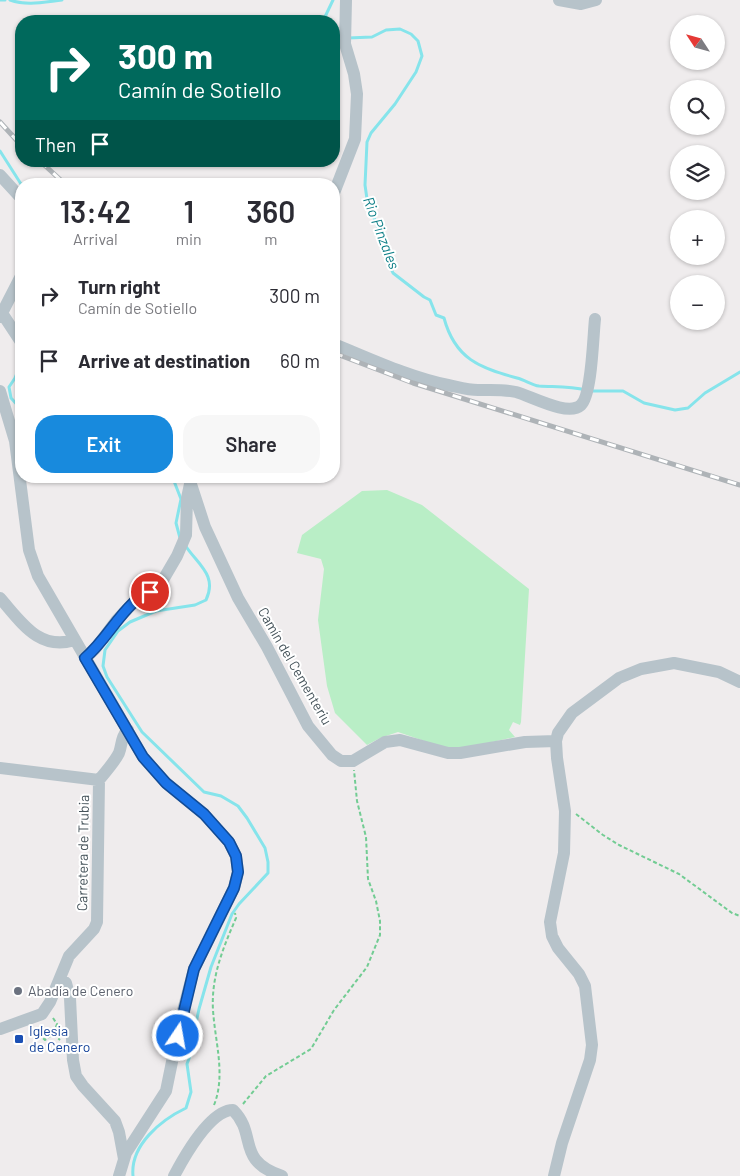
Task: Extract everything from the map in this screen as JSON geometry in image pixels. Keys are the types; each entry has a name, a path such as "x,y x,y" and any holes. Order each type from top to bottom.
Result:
{"street":[{"path":"340,178 355,139 357,94 354,74 345,44 346,0"},
{"path":"559,0 581,4 596,0"},
{"path":"0,175 15,191"},
{"path":"15,288 1,315 15,334"},
{"path":"340,346 431,381 476,390 503,390 573,408 581,405 589,384 595,319"},
{"path":"0,391 15,441"},
{"path":"20,483 29,550 38,576 85,658 143,757 166,783 204,814 229,842 236,856 238,872 234,888 194,969 166,1091 126,1153 118,1176"},
{"path":"85,658 95,649 116,621 135,601 150,592 163,580 177,556 186,535 187,498 190,483"},
{"name":"Camín del Cementeriu","path":"192,483 205,528 238,598 267,647 308,726 332,755 341,762 353,761"},
{"path":"0,598 22,624 40,639 62,644 75,640"},
{"path":"554,1176 562,1143 590,1060 592,1045 585,986 579,974 558,948 552,936 550,922 564,852 565,811 556,741 558,733 572,714 619,678 641,668 674,663 719,672 740,682"},
{"name":"Carretera de Trubia","path":"0,1029 42,1014 61,979 69,956 94,929 97,922 99,780 112,765 119,753 123,734 128,730"},
{"path":"353,761 385,742 400,740 448,754 525,742 556,741"},
{"path":"0,768 99,780"},
{"path":"61,979 66,983 70,998 72,1051 76,1076 115,1121 124,1159"},
{"path":"174,1176 200,1134 220,1113 227,1110 233,1110 238,1115 256,1163 267,1171 282,1176"}],"path":[{"path":"233,1110 240,1107 266,1076 311,1049 334,1010 367,967 380,935 380,921 376,901 368,879 366,837 357,801 353,761"},
{"path":"565,811 572,811 602,835 619,845 679,874 732,913 740,916"},
{"path":"211,1112 218,1095 220,1078 213,1010 214,978 221,952 236,916"},
{"path":"26,1020 44,1040 53,1034 57,1024"},
{"path":"53,1034 72,1051"}],"green space":[{"path":"387,490 422,505 529,589 521,722 520,725 513,722 509,730 515,737 465,748 445,748 398,732 367,745 335,713 327,686 318,620 324,569 321,559 297,553 302,535 362,491"}],"waterway":[{"name":"Rio Pinzales","path":"0,0 5,0"},
{"name":"Rio Pinzales","path":"10,0 29,3 62,0"},
{"name":"Rio Pinzales","path":"326,15 333,0"},
{"name":"Rio Pinzales","path":"348,38 372,37 386,30 400,29 411,34 418,41 422,56 416,72 395,104 371,133 367,142 365,185 368,206 377,224 381,246 393,273 430,300 436,315 444,318 455,343 471,360 492,370 539,386 586,390"},
{"path":"0,151 17,178"},
{"name":"Rio Pinzales","path":"592,391 623,391 644,403 675,410 688,408 705,393 740,372"},
{"path":"15,378 9,387 11,398 15,402"},
{"path":"175,483 181,499 176,523 180,538"},
{"path":"133,1176 136,1154 149,1135 167,1119 186,1108 191,1092 187,1064 194,1045 194,1032 199,1009 211,967 232,914 268,873 265,848 238,806 221,796 204,792 142,732 107,677 103,666 105,650 118,631 130,622 156,611 195,605 206,600 209,591 208,577 185,545"}],"railway":[{"path":"0,122 15,138"},
{"path":"47,167 58,178"},
{"path":"340,355 413,383 740,485"}],"place":[{"name":"Abadía de Cenero","path":"18,991"},
{"name":"Iglesia de Cenero","path":"19,1039"}],"route":[{"path":"150,592 135,601 116,621 95,649 85,658 143,757 166,783 204,814 229,842 236,856 238,872 234,888 194,969 178,1036"}]}
